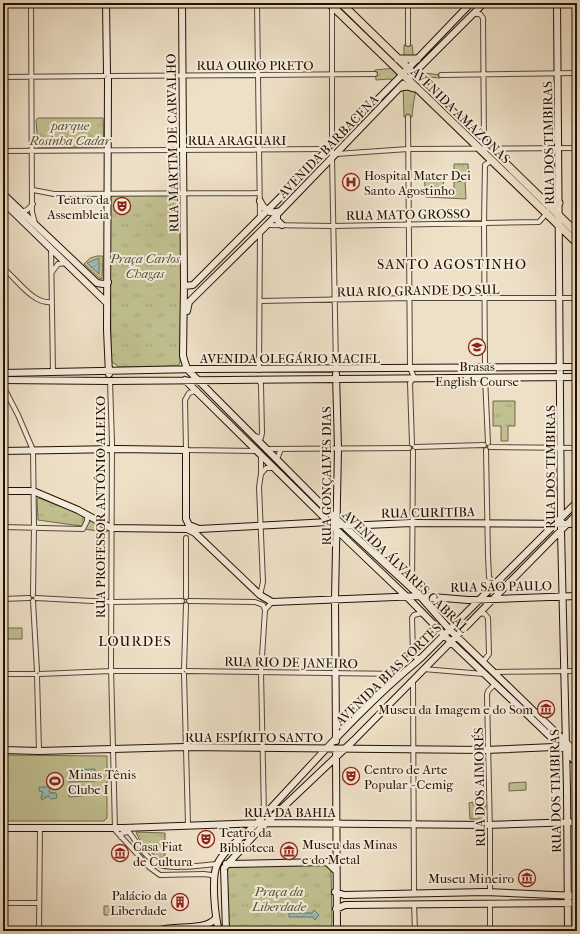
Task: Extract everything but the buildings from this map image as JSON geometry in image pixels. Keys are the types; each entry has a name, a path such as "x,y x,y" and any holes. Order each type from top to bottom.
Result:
{"main road":[{"name":"AVENIDA AMAZONAS","path":"341,3 347,6 398,59 550,207 576,230"},
{"name":"AVENIDA AMAZONAS","path":"331,4 342,17 577,244"},
{"path":"398,59 417,59"},
{"path":"401,87 407,86 416,89"},
{"path":"550,207 559,203"}],"street":[{"path":"30,3 33,151 32,212 36,227"},
{"name":"RUA PROFESSOR ANTÔNIO ALEIXO","path":"106,3 108,151 107,303 108,371 110,381 112,449 111,671 115,828"},
{"name":"RUA MARTIM DE CARVALHO","path":"182,3 184,150 183,356 187,369"},
{"path":"257,3 260,218"},
{"path":"408,3 408,44"},
{"name":"AVENIDA BARBACENA","path":"184,286 193,285 205,274 330,147 405,78 414,74 484,3"},
{"name":"RUA DOS TIMBIRAS","path":"557,3 557,148 560,216 562,448 561,525 568,931"},
{"path":"3,11 6,4"},
{"path":"331,4 333,20 330,147 333,155 408,149 478,149 487,146 577,148"},
{"name":"AVENIDA BARBACENA","path":"187,304 267,225 333,155 401,87 408,68 469,4"},
{"path":"473,14 480,14 483,21 483,74 487,146"},
{"path":"333,20 342,17"},
{"path":"443,32 449,38"},
{"path":"441,75 577,73"},
{"name":"RUA OURO PRETO","path":"3,77 375,74"},
{"path":"408,117 410,368 414,377 410,384 412,448 412,589 410,597"},
{"path":"478,136 485,128"},
{"path":"478,149 487,146"},
{"name":"RUA ARAGUARI","path":"3,151 259,150 330,147"},
{"name":"RUA GONÇALVES DIAS","path":"333,155 338,449 335,599 338,823 335,870 335,930"},
{"path":"485,368 485,165 491,161"},
{"path":"33,190 57,194 108,192 259,193"},
{"path":"3,194 36,227 97,283 103,284 108,282"},
{"path":"3,198 14,209 21,212 28,210 33,204"},
{"path":"260,201 267,211 278,213 277,220 282,225"},
{"path":"3,202 107,303"},
{"name":"RUA MATO GROSSO","path":"267,225 334,226 539,222 546,214"},
{"path":"259,370 260,232"},
{"path":"243,235 250,242 257,244 260,248"},
{"path":"40,380 51,376 53,372 50,239"},
{"path":"229,249 236,256"},
{"path":"51,274 58,264 67,263"},
{"path":"4,268 37,300 45,303 52,302"},
{"path":"4,268 4,373"},
{"path":"205,274 209,276 211,280"},
{"name":"RUA RIO GRANDE DO SUL","path":"260,301 335,301 410,298 577,298"},
{"name":"RUA MARTIM DE CARVALHO","path":"183,356 187,349 187,304"},
{"name":"AVENIDA OLEGÁRIO MACIEL","path":"4,373 187,369 259,370 336,368 577,367"},
{"name":"AVENIDA ÁLVARES CABRAL","path":"187,369 277,459 337,524 344,537 410,597 422,613 450,642 565,749 577,764"},
{"name":"AVENIDA OLEGÁRIO MACIEL","path":"3,380 110,381 414,377 577,377"},
{"path":"485,377 489,577 495,585"},
{"path":"406,378 410,384"},
{"path":"211,394 210,386 215,379"},
{"path":"253,435 261,438 262,433 261,384 258,379"},
{"name":"AVENIDA ÁLVARES CABRAL","path":"185,380 329,522 345,526 420,596 456,636 576,750"},
{"path":"3,386 18,415 32,450 34,526 33,598 39,751"},
{"path":"187,526 185,400 189,393 195,391"},
{"path":"239,450 245,446 244,438"},
{"path":"266,449 487,447 577,448"},
{"path":"277,459 281,449"},
{"path":"3,450 239,450 259,453 261,474 259,487 263,582 260,596"},
{"path":"261,474 266,468 275,468"},
{"path":"3,491 33,491 87,515 111,528 187,526 197,531 260,525 329,522"},
{"path":"562,517 577,502"},
{"name":"AVENIDA BIAS FORTES","path":"326,749 398,675 421,658 495,585 561,525 577,514"},
{"path":"3,527 34,526 83,529 88,521 87,515"},
{"name":"RUA CURITIBA","path":"345,526 487,522 561,525 577,524"},
{"name":"AVENIDA BIAS FORTES","path":"228,864 266,823 345,748 456,636 561,525"},
{"path":"344,537 345,526"},
{"name":"RUA SÃO PAULO","path":"197,531 260,596 272,602 420,596 468,600 577,596"},
{"path":"186,538 184,671 188,824"},
{"path":"3,599 33,598 111,602 255,602 263,605 265,610 261,672 264,815"},
{"path":"468,600 472,604 471,609"},
{"path":"265,610 272,602"},
{"path":"479,612 485,614 488,618 489,654 483,662"},
{"path":"421,658 416,658 413,654 412,618 414,614 422,613"},
{"path":"423,669 484,674"},
{"name":"RUA RIO DE JANEIRO","path":"3,674 111,671 184,671 336,672 398,675"},
{"path":"494,672 577,671"},
{"path":"413,679 415,825 414,893"},
{"name":"RUA DOS AIMORÉS","path":"490,893 487,695 488,691 495,684"},
{"path":"405,687 410,688 413,691"},
{"name":"RUA ESPÍRITO SANTO","path":"3,750 113,750 185,747 262,748 318,752 326,749 337,748 487,750 554,747 576,750"},
{"path":"219,931 216,918 215,878 217,864 264,815 318,752"},
{"name":"RUA DA BAHIA","path":"3,828 115,828 188,824 256,823 490,825 577,822"},
{"path":"39,931 40,828"},
{"path":"115,828 121,837 149,867 160,875 204,874 211,875 215,878"},
{"path":"121,837 122,833 129,832 145,853 159,864 168,866 327,862 335,870"},
{"path":"226,931 224,868 228,864"},
{"path":"335,892 344,895 490,893 577,896"},
{"path":"3,903 39,903"},
{"path":"336,909 345,905 577,903"},
{"path":"414,904 415,931"},
{"path":"490,904 490,931"},
{"path":"157,931 165,928 208,925 216,918"}],"green space":[{"path":"404,45 412,45 415,68 424,73 441,75 440,78 427,77 421,80 418,84 415,95 412,117 404,117 403,87 390,79 376,80 375,70 395,68 404,59"},
{"name":"parque Rosinha Cadar","path":"38,118 103,118 104,145 102,147 38,148 36,120"},
{"path":"454,164 468,164 469,181 454,182"},
{"path":"424,175 443,175 444,192 454,191 454,182 465,181 466,199 426,197"},
{"name":"Praça Carlos Chagas","path":"175,194 179,197 181,223 180,363 178,366 119,367 111,361 110,196"},
{"path":"103,256 102,279 84,264 90,258"},
{"path":"493,401 515,401 515,426 508,426 508,441 501,441 501,426 493,426"},
{"path":"39,498 83,515 83,524 81,526 38,520 37,499"},
{"path":"87,515 111,529 106,532 83,529"},
{"path":"3,628 22,628 22,639 3,639"},
{"name":"Minas Tênis Clube I","path":"3,755 107,756 107,818 104,821 3,821"},
{"path":"526,782 526,790 509,791 509,783"},
{"path":"473,802 473,805 485,805 485,819 470,819 469,803"},
{"path":"136,832 165,833 165,860 156,856 148,849 138,837"},
{"name":"Praça da Liberdade","path":"327,865 331,871 332,923 331,927 327,930 231,931 229,929 228,867"},
{"path":"104,906 120,906 120,915 104,915"}],"water":[{"path":"99,258 99,274 87,263"},
{"path":"95,769 95,781 69,782 69,770"},
{"path":"69,786 82,786 82,796 69,797"},
{"path":"39,787 50,787 49,792 56,793 57,798 51,799 48,796 42,800 41,797 43,792 39,791"},
{"path":"314,910 319,915 315,920 312,917 289,917 289,913 312,913"}],"place":[{"name":"Hospital Mater Dei Santo Agostinho","path":"351,182"},
{"name":"Teatro da Assembleia","path":"122,206"},
{"name":"Brasas English Course","path":"477,347"},
{"name":"Museu da Imagem e do Som","path":"546,709"},
{"name":"Centro de Arte Popular - Cemig","path":"351,776"},
{"name":"Minas Tênis Clube I","path":"55,781"},
{"name":"Teatro da Biblioteca","path":"206,839"},
{"name":"Museu das Minas e do Metal","path":"289,851"},
{"name":"Casa Fiat de Cultura","path":"120,853"},
{"name":"Museu Mineiro","path":"527,878"},
{"name":"Palácio da Liberdade","path":"180,902"}],"district":[{"name":"SANTO AGOSTINHO","path":"452,264"},
{"name":"LOURDES","path":"135,641"}]}
